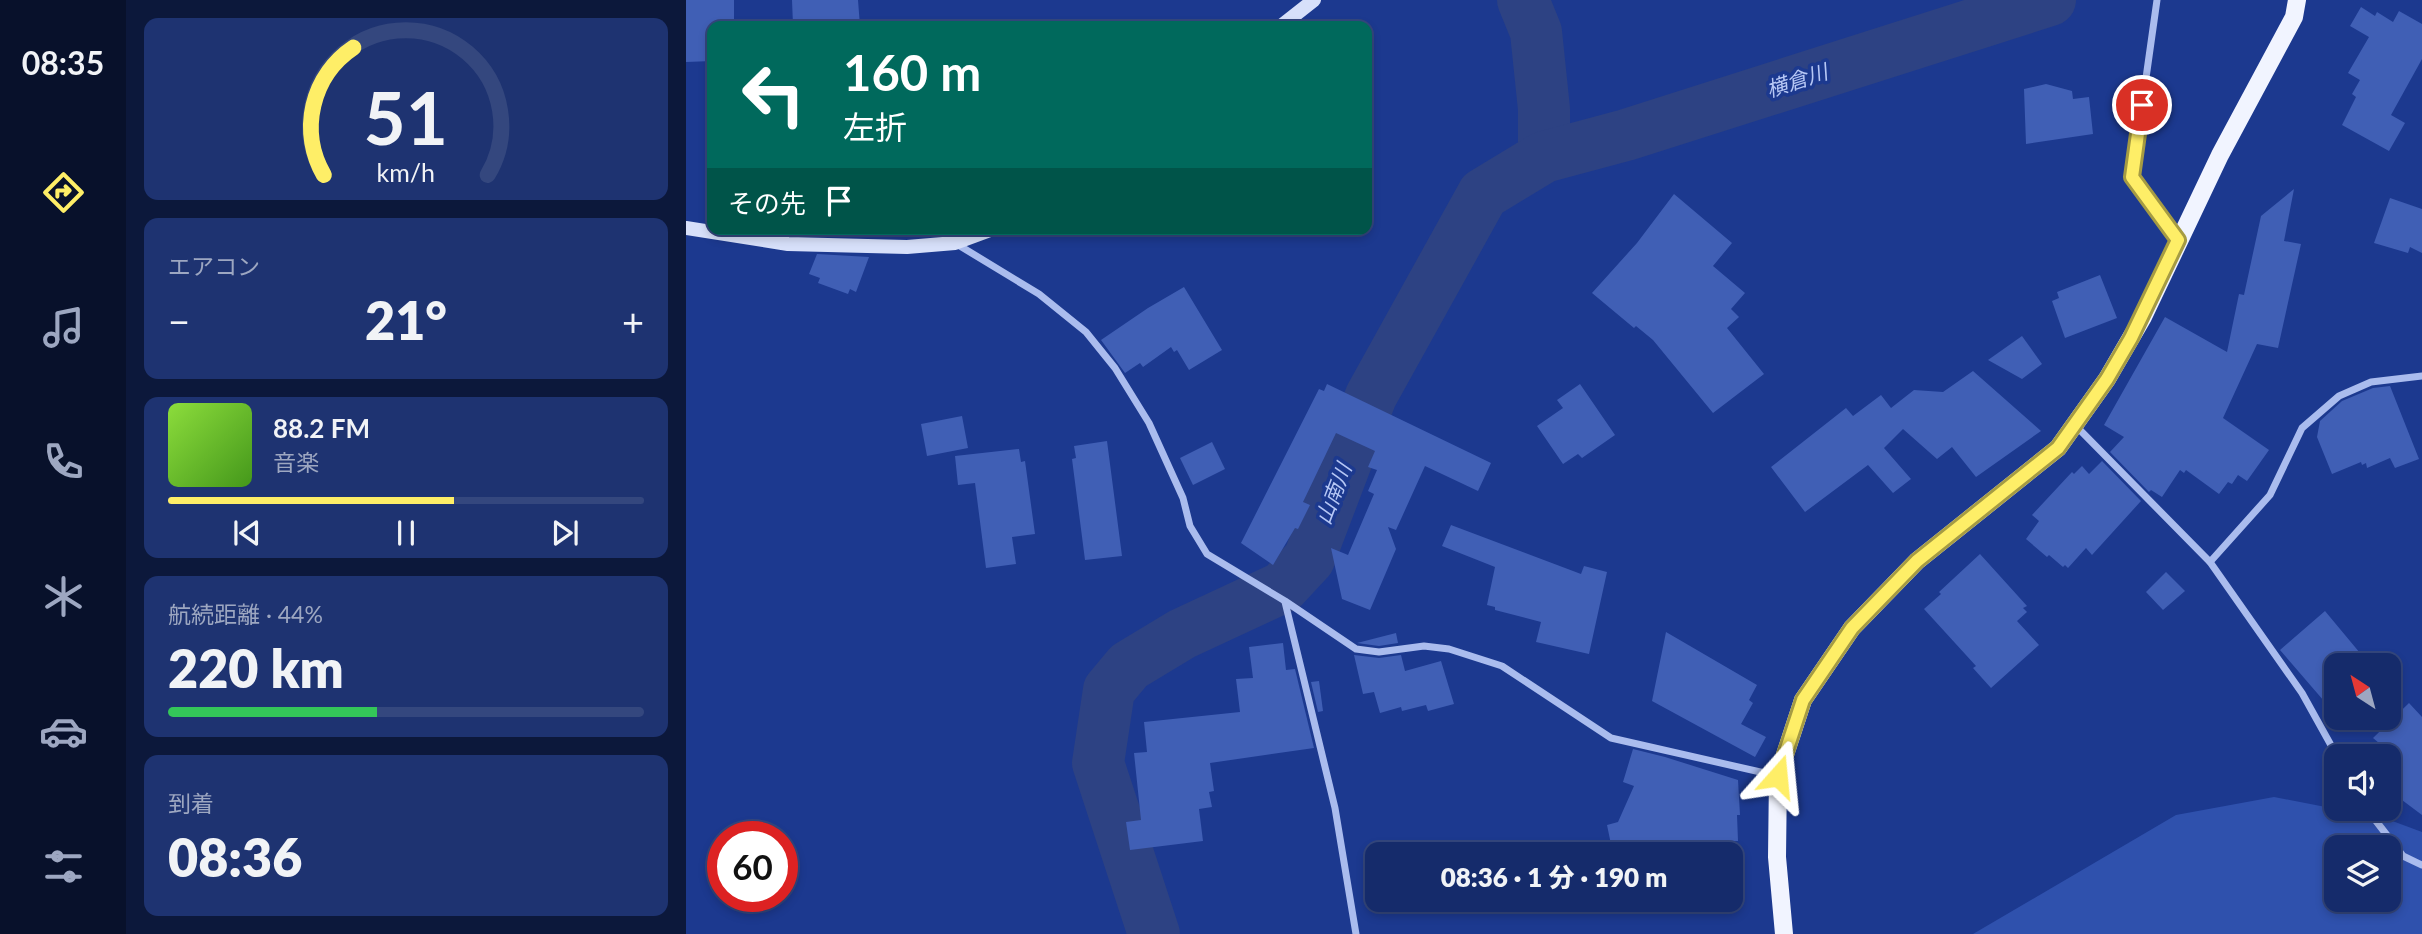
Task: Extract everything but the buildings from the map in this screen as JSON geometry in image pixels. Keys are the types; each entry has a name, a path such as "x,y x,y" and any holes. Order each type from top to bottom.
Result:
{"main road":[{"path":"1784,934 1777,857 1778,776 1803,700 1852,628 1917,561 2058,448 2075,425 2107,379 2143,317 2220,155 2294,17 2297,0"}],"street":[{"path":"1287,21 1314,0"},
{"path":"2157,0 2132,177 2178,240"},
{"path":"686,228 707,231"},
{"path":"731,235 789,244 907,247 956,243 977,235"},
{"path":"956,243 1039,294 1086,332 1115,368 1149,423 1183,498 1190,526 1207,554 1356,649 1379,652 1424,646 1449,649 1502,666 1611,738 1778,776"},
{"path":"2210,562 2270,495 2302,428 2339,396 2371,382 2422,376"},
{"path":"2075,425 2210,562 2302,693 2330,744"},
{"path":"1284,601 1335,808 1356,934"},
{"path":"2376,821 2403,856 2422,865"}],"shaded area":[{"path":"2274,797 2324,807 2324,821 2392,821 2422,832 2422,934 1973,934 2176,815"}],"waterway":[{"name":"山南川","path":"1523,0 1536,32 1544,109 1544,157"},
{"name":"山南川","path":"1154,934 1098,763 1109,690 1129,666 1182,634 1283,587 1309,559 1371,396 1483,194 1544,157 1626,135 2050,0"}],"route":[{"path":"1778,776 1803,700 1852,628 1917,561 2058,448 2107,379 2143,317 2178,240 2132,177 2142,105"}],"water label":[{"name":"横倉川","path":"1797,81"}]}
